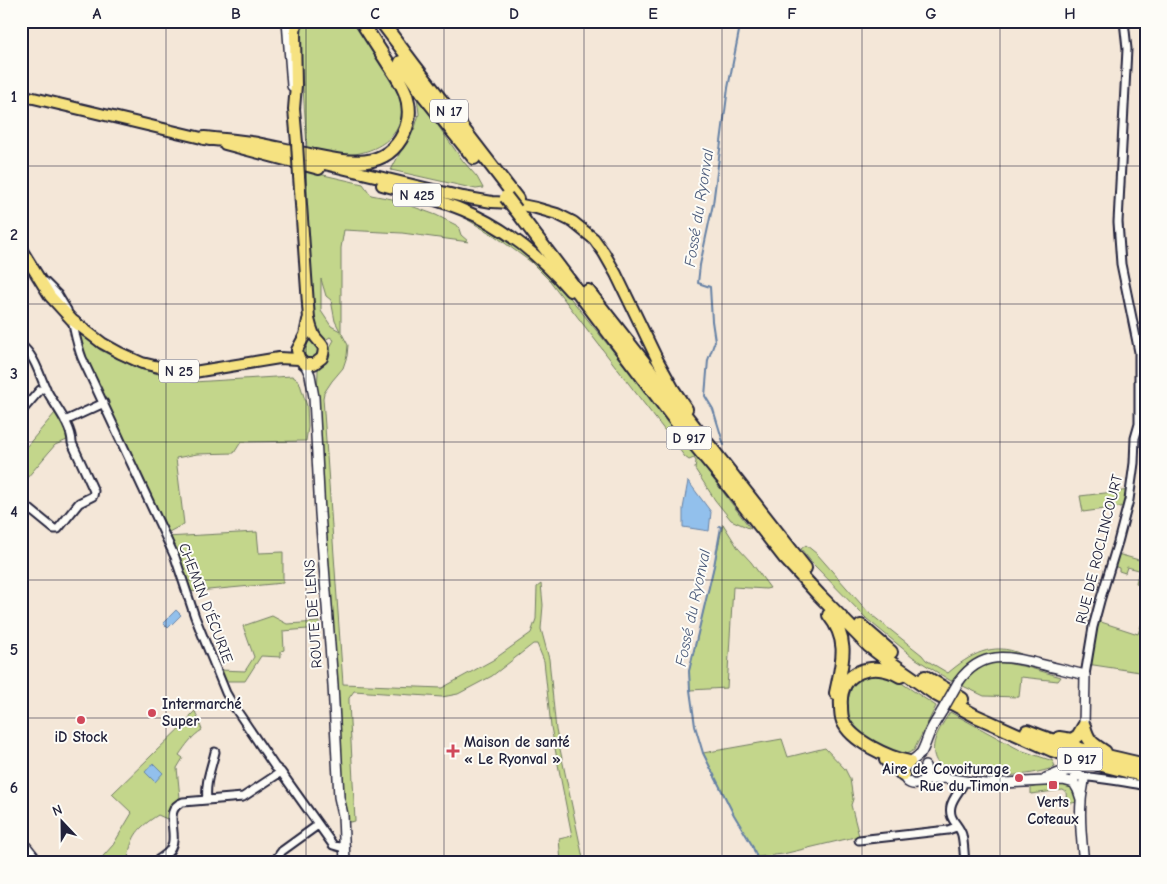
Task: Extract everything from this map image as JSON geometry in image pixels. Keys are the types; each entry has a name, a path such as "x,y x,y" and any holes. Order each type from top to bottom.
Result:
{"highway":[{"path":"204,138 252,143 349,162 369,161 390,152 399,141 407,126 407,100 401,83 361,21"},
{"name":"N 17","path":"373,21 422,92 516,205"},
{"name":"N 17","path":"381,21 516,205"},
{"name":"D 917","path":"516,205 596,316 681,428 785,558 869,646 937,695 1018,736 1068,756 1146,776"},
{"name":"D 917","path":"516,205 805,568 825,591 870,635 941,687 987,713 1030,732 1076,748 1146,764"},
{"path":"785,558 793,573 837,626 842,638 843,662 835,701 835,715 839,726 852,739 871,752 891,762 903,775"},
{"path":"911,762 892,758 863,742 844,724 840,701 843,689 850,678 861,670 873,668 897,674 959,713 1001,733 1018,736"},
{"path":"1030,732 1072,740 1078,736 1084,726"},
{"path":"1084,726 1090,742 1110,757"}],"main road":[{"path":"296,21 294,109 308,319 305,335 299,343 297,350 302,362 311,365 317,363 323,355 324,349 316,339 308,319"},
{"name":"N 425","path":"21,95 463,197 536,208 557,214 573,222 594,239 604,253 666,376 706,436 716,456"},
{"name":"N 425","path":"204,138 282,160 393,187 477,216 513,238 548,266 596,316"},
{"name":"N 25","path":"21,249 50,296 72,320 79,337 102,343 142,363 176,371 194,372 278,358 302,362"},
{"path":"302,341 309,338 316,339"}],"street":[{"path":"287,21 294,109"},
{"name":"RUE DE ROCLINCOURT","path":"1085,675 1095,620 1128,500 1134,463 1135,438 1139,424 1139,352 1120,264 1118,222 1127,49 1124,21"},
{"name":"CHEMIN D'ÉCURIE","path":"79,337 82,358 175,557 195,617 226,693 275,767 281,772 333,846 342,847"},
{"path":"21,345 30,354 46,388 60,410 72,438 72,443 94,491 93,496 80,503 58,528 54,529 21,502"},
{"name":"ROUTE DE LENS","path":"302,362 310,375 313,389 339,797 342,815 342,847 345,863"},
{"path":"313,389 317,363"},
{"path":"21,412 40,390 46,388"},
{"path":"65,421 104,403"},
{"path":"922,752 926,776 917,784 911,784 903,775 904,769 922,752 930,732 959,681 976,665 998,657 1011,657 1085,675 1084,726"},
{"path":"207,800 207,783 215,752"},
{"path":"911,762 919,762 944,778"},
{"path":"153,863 171,848 172,820 175,806 183,802 243,797 281,772"},
{"path":"922,781 944,778 985,784 1039,780 1080,781 1094,779 1146,786"},
{"path":"1080,781 1080,824 1084,863"},
{"path":"947,863 965,862 962,836 952,819 950,810 951,804 964,782"},
{"path":"273,863 282,850 318,825"},
{"path":"859,840 948,830 956,827"},
{"path":"21,840 39,863"},
{"path":"341,863 342,847"},
{"path":"559,863 565,863"}],"green space":[{"path":"303,21 354,21 394,84 401,107 401,119 397,129 390,138 380,145 357,154 344,155 307,148 300,42"},
{"path":"417,96 463,161 477,177 483,188 476,189 391,170 415,128 419,114"},
{"path":"306,171 363,184 371,195 392,199 436,215 458,226 461,235 469,242 402,233 344,230 341,248 341,332 348,345 347,356 343,368 324,393 323,398 343,684 442,688 493,660 531,633 536,619 537,587 541,584 543,605 541,629 549,659 556,730 584,863 561,862 559,839 572,836 551,727 544,661 537,644 533,644 492,676 458,694 442,697 354,691 349,698 349,702 355,821 346,821 317,398 318,370 326,360 334,340 330,337 325,340 321,338 315,327 305,199","holes":["321,279 326,296 331,300 335,321 340,331 331,326 321,311"]},
{"path":"468,220 475,220 495,231 521,249 555,279 670,422 751,529 731,520 715,500 695,469 696,461 694,458 689,460 685,457 550,281 531,262 495,236"},
{"path":"79,332 100,350 137,368 176,379 193,382 292,376 299,381 307,406 308,427 306,441 241,442 234,453 197,454 176,458 184,524 165,534 133,468 76,337"},
{"path":"310,341 316,344 319,350 316,356 310,359 304,356 301,350 304,344"},
{"path":"60,410 72,438 55,445 21,485 21,453 55,413"},
{"path":"1130,490 1127,506 1083,512 1080,496"},
{"path":"723,524 738,548 770,588 733,587 727,688 690,690 689,671"},
{"path":"257,532 259,553 283,552 283,583 187,592 166,537"},
{"path":"806,545 817,554 868,612 926,660 948,673 964,661 982,652 1001,649 1021,654 1003,652 987,655 965,666 951,681 913,657 867,619 813,564 801,549"},
{"path":"1114,553 1146,562 1146,588 1136,583 1139,570 1127,567 1125,573 1111,565"},
{"path":"1146,611 1146,673 1087,664 1095,620 1138,634"},
{"path":"272,616 287,624 319,622 320,628 283,631 284,650 281,651 281,657 261,656 245,681 226,681 220,670 245,671 254,657 243,626"},
{"path":"994,661 1027,667 1061,677 1058,681 1021,677 1019,697 984,696 963,686 970,673"},
{"path":"872,675 894,678 936,706 914,750 905,754 894,752 864,735 850,722 847,707 851,689 864,677"},
{"path":"195,711 202,730 192,738 179,755 183,758 177,768 180,798 171,820 158,815 145,824 134,838 128,858 118,863 97,863 113,845 132,813 112,794"},
{"path":"950,712 1020,750 1053,761 1055,767 1020,775 996,775 972,773 943,767 935,756 934,743"},
{"path":"782,739 788,757 825,748 845,769 850,779 853,799 851,805 859,836 783,854 757,857 703,753"},
{"path":"1064,785 1074,791 1077,802 1067,804 1066,792 1063,790 1031,794 1031,788 1037,786"}],"water":[{"path":"688,481 711,512 709,531 683,527 683,509"},
{"path":"176,610 181,615 168,628 163,623"},
{"path":"153,763 163,773 155,782 145,772"}],"waterway":[{"name":"Fossé du Ryonval","path":"724,445 713,409 705,396 708,360 715,341 710,287 698,283 713,204 728,88 741,21"},
{"name":"Fossé du Ryonval","path":"719,526 721,527 714,566 689,671 690,690 695,726 703,753 734,815 752,845 759,863"}],"place":[{"name":"Intermarché Super","path":"152,713"},
{"name":"iD Stock","path":"81,720"},
{"name":"Maison de santé « Le Ryonval »","path":"453,751"},
{"name":"Aire de Covoiturage Rue du Timon","path":"1019,778"},
{"name":"Verts Coteaux","path":"1053,785"}]}
